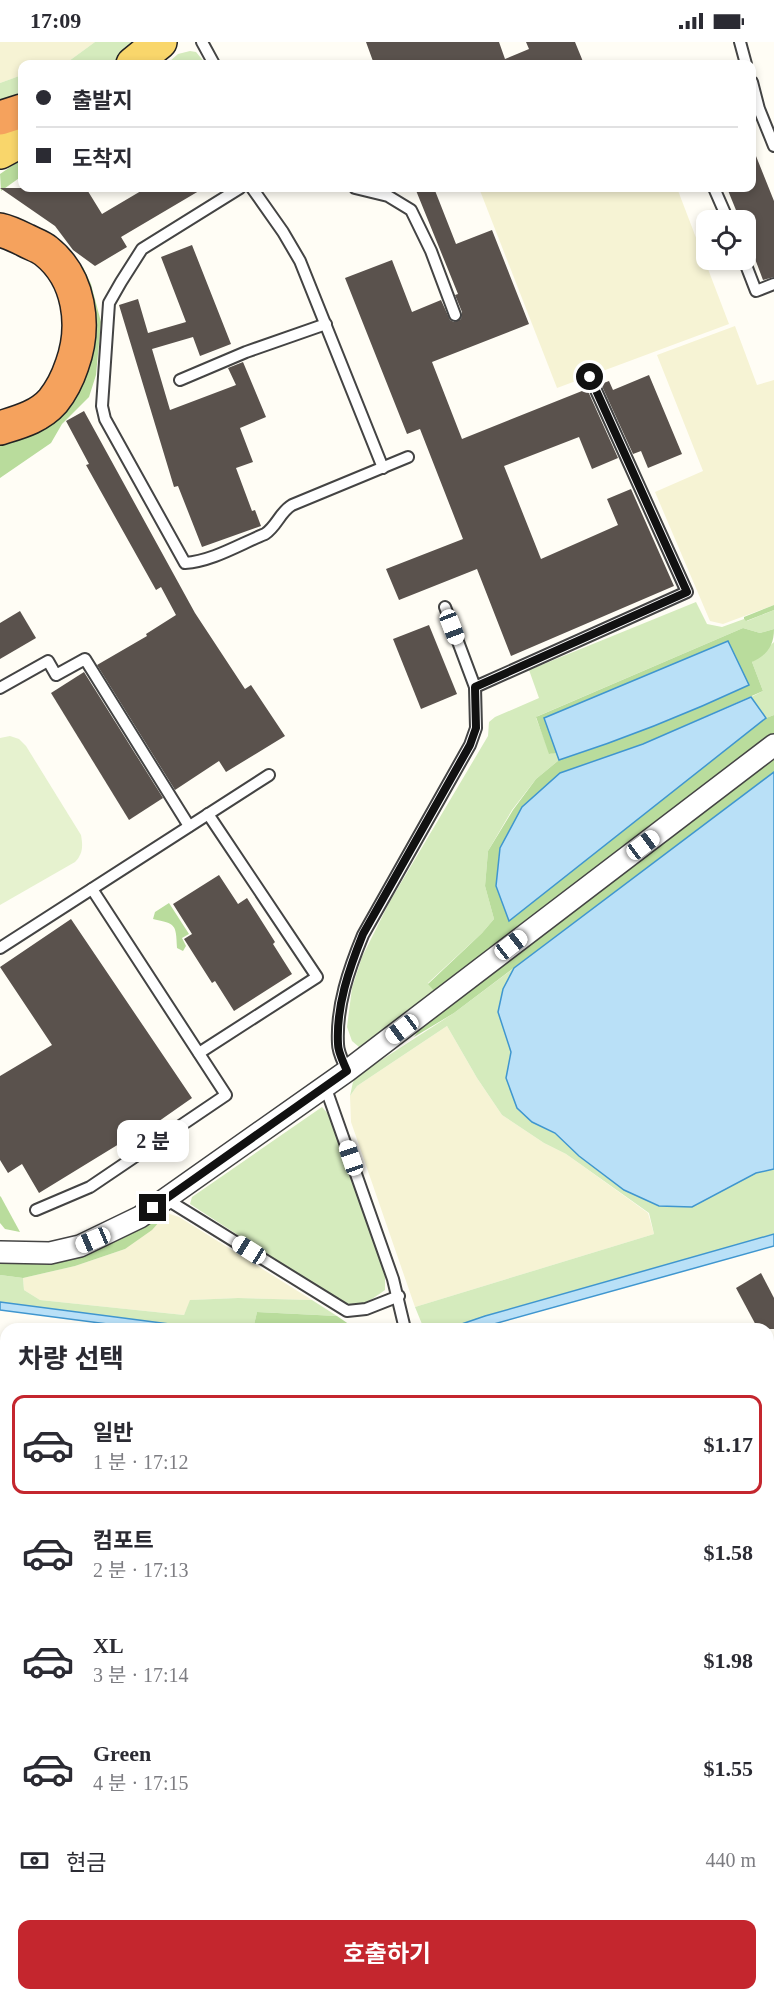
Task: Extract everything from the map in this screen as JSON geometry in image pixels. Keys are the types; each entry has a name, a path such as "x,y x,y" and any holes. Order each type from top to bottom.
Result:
{"highway":[{"path":"0,118 18,112"},
{"path":"0,230 7,231 46,250 63,270 73,289 79,312 80,334 68,377 52,402 33,417 0,428"}],"main road":[{"path":"138,60 160,42"},
{"path":"0,152 18,142"}],"street":[{"path":"0,1252 50,1252 80,1245 140,1217 347,1071 774,745"}],"lane":[{"path":"202,42 212,60"},
{"path":"740,42 745,60"},
{"path":"756,97 774,146"},
{"path":"234,192 142,249 110,303 102,406 105,419 185,563 207,559 265,534 271,530 284,510 292,505 408,457"},
{"path":"255,192 300,261 383,468"},
{"path":"374,192 388,195 411,210 431,250 455,315"},
{"path":"716,192 724,210"},
{"path":"748,270 756,291 774,284"},
{"path":"180,380 246,352 326,324"},
{"path":"475,687 687,592 590,377"},
{"path":"347,1071 338,1046 341,1005 349,968 363,934 470,745 476,728 475,687 445,607"},
{"path":"0,688 48,661 56,675 85,659 189,826"},
{"path":"0,948 269,775"},
{"path":"199,1053 317,977 208,814"},
{"path":"36,1210 90,1187 226,1095 92,889"},
{"path":"325,1086 399,1296 404,1323"},
{"path":"166,1199 347,1311 366,1309 399,1296"}],"shaded area":[{"path":"0,42 95,42 70,60 18,60 18,76 0,83"},
{"path":"481,192 679,192 696,238 696,270 708,270 729,324 557,388"},
{"path":"735,326 757,385 774,380 774,605 723,624 710,621 655,492 703,471 657,355"},
{"path":"447,1026 477,1078 502,1115 544,1143 566,1154 648,1213 654,1234 415,1307 351,1122 350,1096 357,1086"},
{"path":"167,1213 179,1217 312,1300 238,1298 191,1300 184,1315 40,1300 24,1290 23,1278 75,1266 125,1249 159,1215"}],"green space":[{"path":"95,42 140,42 119,60 70,60"},
{"path":"196,52 203,60 171,60 178,54"},
{"path":"18,76 18,103 0,107 0,83"},
{"path":"18,162 18,179 1,191 0,174"},
{"path":"74,263 83,267 91,284 101,322 96,375 89,397 62,424 51,443 0,478 0,437 56,406"},
{"path":"696,602 707,624 722,627 744,619 747,621 774,610 774,629 760,633 743,628 536,718 550,754 556,752 559,760 536,779 512,810 488,851 485,886 494,919 428,983 435,992 367,1045 359,1047 352,1041 347,1027 352,988 362,957 389,903 488,736 489,722 495,717 539,698 529,670"},
{"path":"774,605 774,610 746,621 744,619 744,617"},
{"path":"743,628 760,633 774,629 769,649 752,662 763,691 643,744 560,773 500,848 496,886 509,921 766,718 774,715 774,735 527,923 515,928 435,992 428,984 494,919 485,886 488,851 513,810 536,779 559,760 556,753 549,754 536,717"},
{"path":"774,642 774,715 766,718 751,697 763,691 752,662"},
{"path":"10,736 19,739 26,746 81,835 82,846 80,856 75,862 0,905 0,738"},
{"path":"774,756 774,772 454,1013 414,1037 424,1023"},
{"path":"169,903 189,934 182,938 186,946 183,951 177,948 173,926 153,919 155,912"},
{"path":"514,968 503,989 498,1012 511,1052 506,1078 532,1122 555,1133 579,1156 756,1173 774,1169 774,1234 465,1323 422,1323 415,1307 654,1234 649,1213 566,1154 544,1143 502,1115 477,1078 447,1026 357,1086 350,1096 353,1082 358,1075 454,1013"},
{"path":"322,1107 335,1128 385,1276 385,1290 367,1302 357,1305 346,1305 190,1204 192,1197"},
{"path":"0,1196 20,1232 5,1229 0,1223"},
{"path":"159,1215 160,1221 152,1230 125,1249 75,1266 23,1278 0,1275 0,1261 44,1261 84,1253 122,1237"},
{"path":"0,1275 23,1278 24,1290 40,1300 184,1315 190,1300 238,1298 312,1300 337,1316 257,1312 254,1323 162,1323 0,1302"},
{"path":"257,1312 337,1316 347,1323 254,1323"}],"water":[{"path":"728,641 749,685 655,726 559,760 544,718"},
{"path":"751,697 766,718 509,921 496,886 500,848 522,807 560,773 643,744"},
{"path":"774,772 774,1169 756,1173 692,1207 659,1206 624,1190 579,1156 555,1133 532,1122 517,1108 506,1078 511,1052 498,1012 503,989 514,968"},
{"path":"774,1234 774,1246 498,1323 465,1323"},
{"path":"0,1302 162,1323 100,1323 0,1310"}],"building":[{"path":"366,42 499,42 505,59 529,49 526,42 575,42 582,60 373,60"},
{"path":"756,156 774,201 774,277 763,280 756,261 756,210 736,210 729,192 756,192"},
{"path":"0,188 18,188 18,192 88,192 102,214 139,192 197,192 121,237 127,247 95,266 73,250 55,226"},
{"path":"417,192 436,192 456,244 492,230 529,324 432,362 462,439 587,389 618,458 592,469 579,437 504,466 541,559 618,525 607,499 631,489 674,586 511,656 477,569 399,600 386,569 463,539 420,429 407,434 345,278 392,260 412,312 441,300 450,320 454,322 461,319 462,312 455,295 458,294"},
{"path":"192,245 231,344 200,356 193,337 152,349 170,410 236,385 228,368 243,362 266,417 240,428 253,462 236,468 252,511 255,510 261,526 202,547 178,486 174,487 119,305 138,299 148,333 186,322 161,257"},
{"path":"649,375 682,454 648,468 641,451 633,454 601,384 609,381 613,390"},
{"path":"84,411 195,613 245,689 251,685 285,736 226,772 219,761 175,790 97,665 147,636 146,634 176,615 161,587 156,590 86,465 89,464 66,421"},
{"path":"20,611 36,638 0,659 0,623"},
{"path":"429,625 457,694 421,709 393,639"},
{"path":"84,672 163,798 129,820 51,693"},
{"path":"219,875 238,904 247,898 292,974 234,1011 215,981 212,983 184,939 192,934 173,904"},
{"path":"71,919 192,1098 122,1147 119,1144 39,1193 22,1164 8,1173 0,1160 0,1076 52,1045 0,967"},
{"path":"761,1273 774,1298 774,1323 755,1323 736,1288"}],"route":[{"path":"153,1208 347,1071 338,1046 341,1005 349,968 363,934 470,745 476,728 475,687 687,592 590,377"}]}
